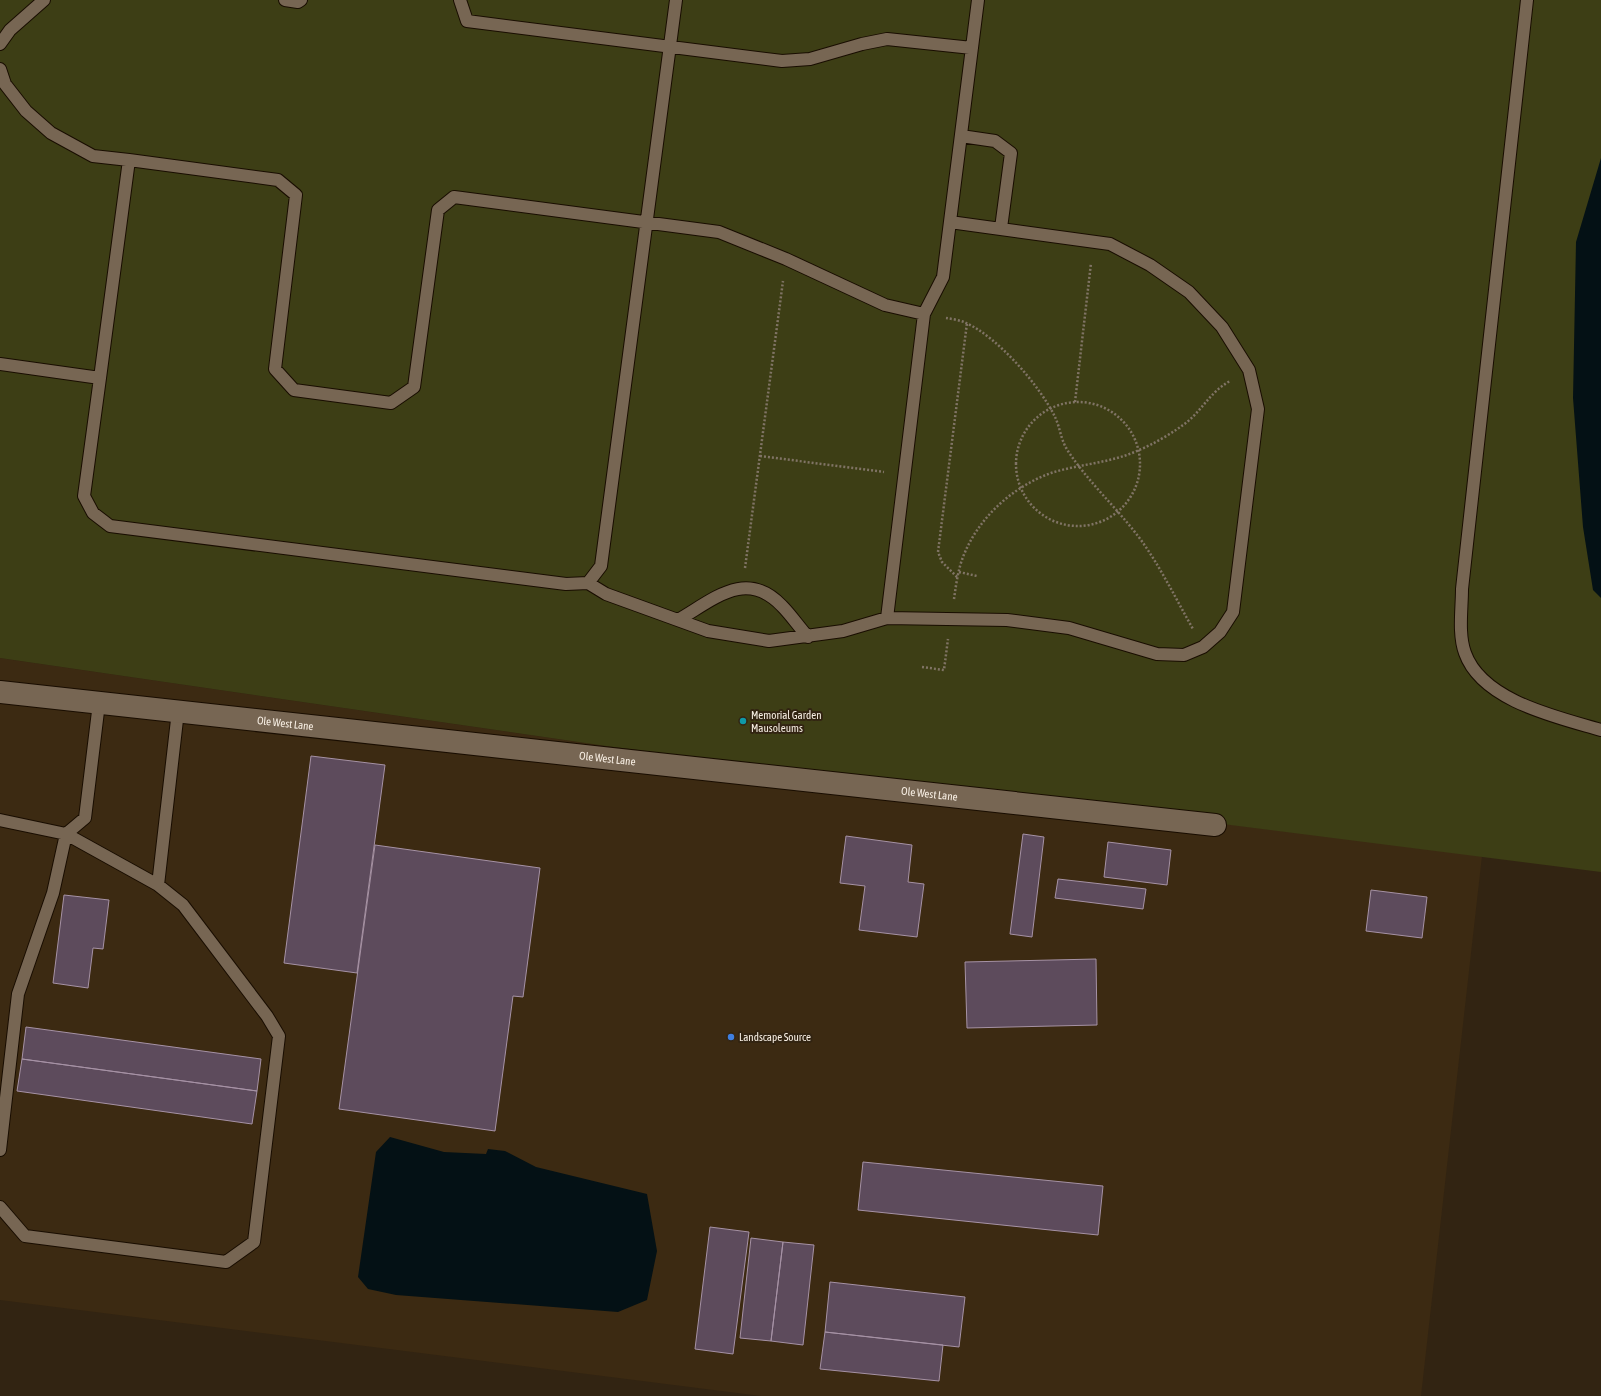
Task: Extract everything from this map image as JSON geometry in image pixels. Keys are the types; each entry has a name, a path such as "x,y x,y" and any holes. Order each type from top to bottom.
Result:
{"street":[{"name":"Ole West Lane","path":"0,692 1215,825"}],"lane":[{"path":"0,44 10,30 44,0"},
{"path":"285,0 298,2 301,0"},
{"path":"460,0 467,21 782,62 810,59 862,44 887,39 972,48"},
{"path":"588,583 601,566 676,0"},
{"path":"887,618 924,314 943,277 978,0"},
{"path":"1527,0 1462,589 1461,624 1464,652 1473,671 1496,691 1540,712 1601,730"},
{"path":"0,69 4,84 26,111 51,134 92,156 278,180 296,195 275,369 294,390 391,403 414,387 438,210 454,197 719,232 786,259 885,305 924,314"},
{"path":"961,136 995,141 1011,153 1001,228"},
{"path":"129,160 84,496 93,513 110,526 566,584 588,583 606,594 708,631 769,642 843,631 887,618 1007,620 1069,628 1157,654 1184,655 1203,647 1220,632 1233,612 1258,409 1249,370 1222,327 1189,292 1150,265 1110,244 950,222"},
{"path":"0,364 100,378"},
{"path":"678,620 728,591 743,587 760,590 781,605 808,637"},
{"path":"0,1150 18,994 53,893 66,834 85,818 99,703"},
{"path":"158,885 178,711"},
{"path":"0,820 66,834 158,885 183,905 267,1016 280,1036 254,1242 226,1262 25,1236 0,1207"}],"path":[{"path":"1075,402 1094,241"},
{"path":"743,587 786,259"},
{"path":"924,314 967,323 992,340 1016,361 1042,394 1050,408 1055,417 1066,449 1081,467 1089,480 1118,511 1141,541 1162,574 1203,647"},
{"path":"957,577 942,562 938,552 967,323"},
{"path":"922,667 944,670 957,577 963,557 975,534 994,509 1020,488 1051,474 1139,450 1186,422 1217,388 1249,370"},
{"path":"1075,402 1085,402 1105,408 1121,420 1133,436 1139,450 1139,475 1133,494 1118,511 1103,521 1084,526 1064,525 1045,517 1029,503 1020,488 1016,464 1020,444 1030,425 1050,408 1065,403 1075,402"},
{"path":"760,456 904,474"},
{"path":"959,572 977,576"}],"shaded area":[{"path":"0,0 1601,0 1601,872 606,746 0,658"},
{"path":"1601,158 1601,598 1593,590 1583,527 1573,398 1576,242"},
{"name":"Landscape Source","path":"0,658 606,746 1482,856 1421,1396 761,1396 0,1300"},
{"path":"390,1137 444,1152 486,1154 488,1149 505,1151 536,1167 647,1194 657,1251 647,1300 618,1312 396,1295 368,1289 358,1277 376,1152"}],"building":[{"path":"311,756 385,765 357,973 284,963"},
{"path":"1023,834 1044,837 1032,937 1010,934"},
{"path":"846,836 912,845 908,882 924,884 917,937 859,930 865,886 840,883"},
{"path":"1108,842 1171,850 1167,885 1104,877"},
{"path":"375,845 540,868 523,997 513,996 495,1131 339,1109"},
{"path":"1058,879 1146,889 1143,909 1055,898"},
{"path":"1371,890 1427,897 1422,938 1366,931"},
{"path":"64,895 109,900 103,949 93,948 88,988 53,983"},
{"path":"1096,959 1097,1025 967,1028 965,962"},
{"path":"26,1027 261,1059 257,1091 22,1059"},
{"path":"22,1059 257,1091 252,1124 17,1091"},
{"path":"863,1162 1103,1186 1098,1235 858,1210"},
{"path":"710,1227 749,1232 733,1354 695,1349"},
{"path":"751,1238 783,1242 771,1341 740,1338"},
{"path":"783,1242 814,1245 803,1345 771,1341"},
{"path":"830,1282 965,1297 959,1347 825,1332"},
{"path":"825,1332 943,1345 939,1381 820,1369"}],"place":[{"name":"Memorial Garden Mausoleums","path":"743,721"},
{"name":"Landscape Source","path":"731,1037"}]}
